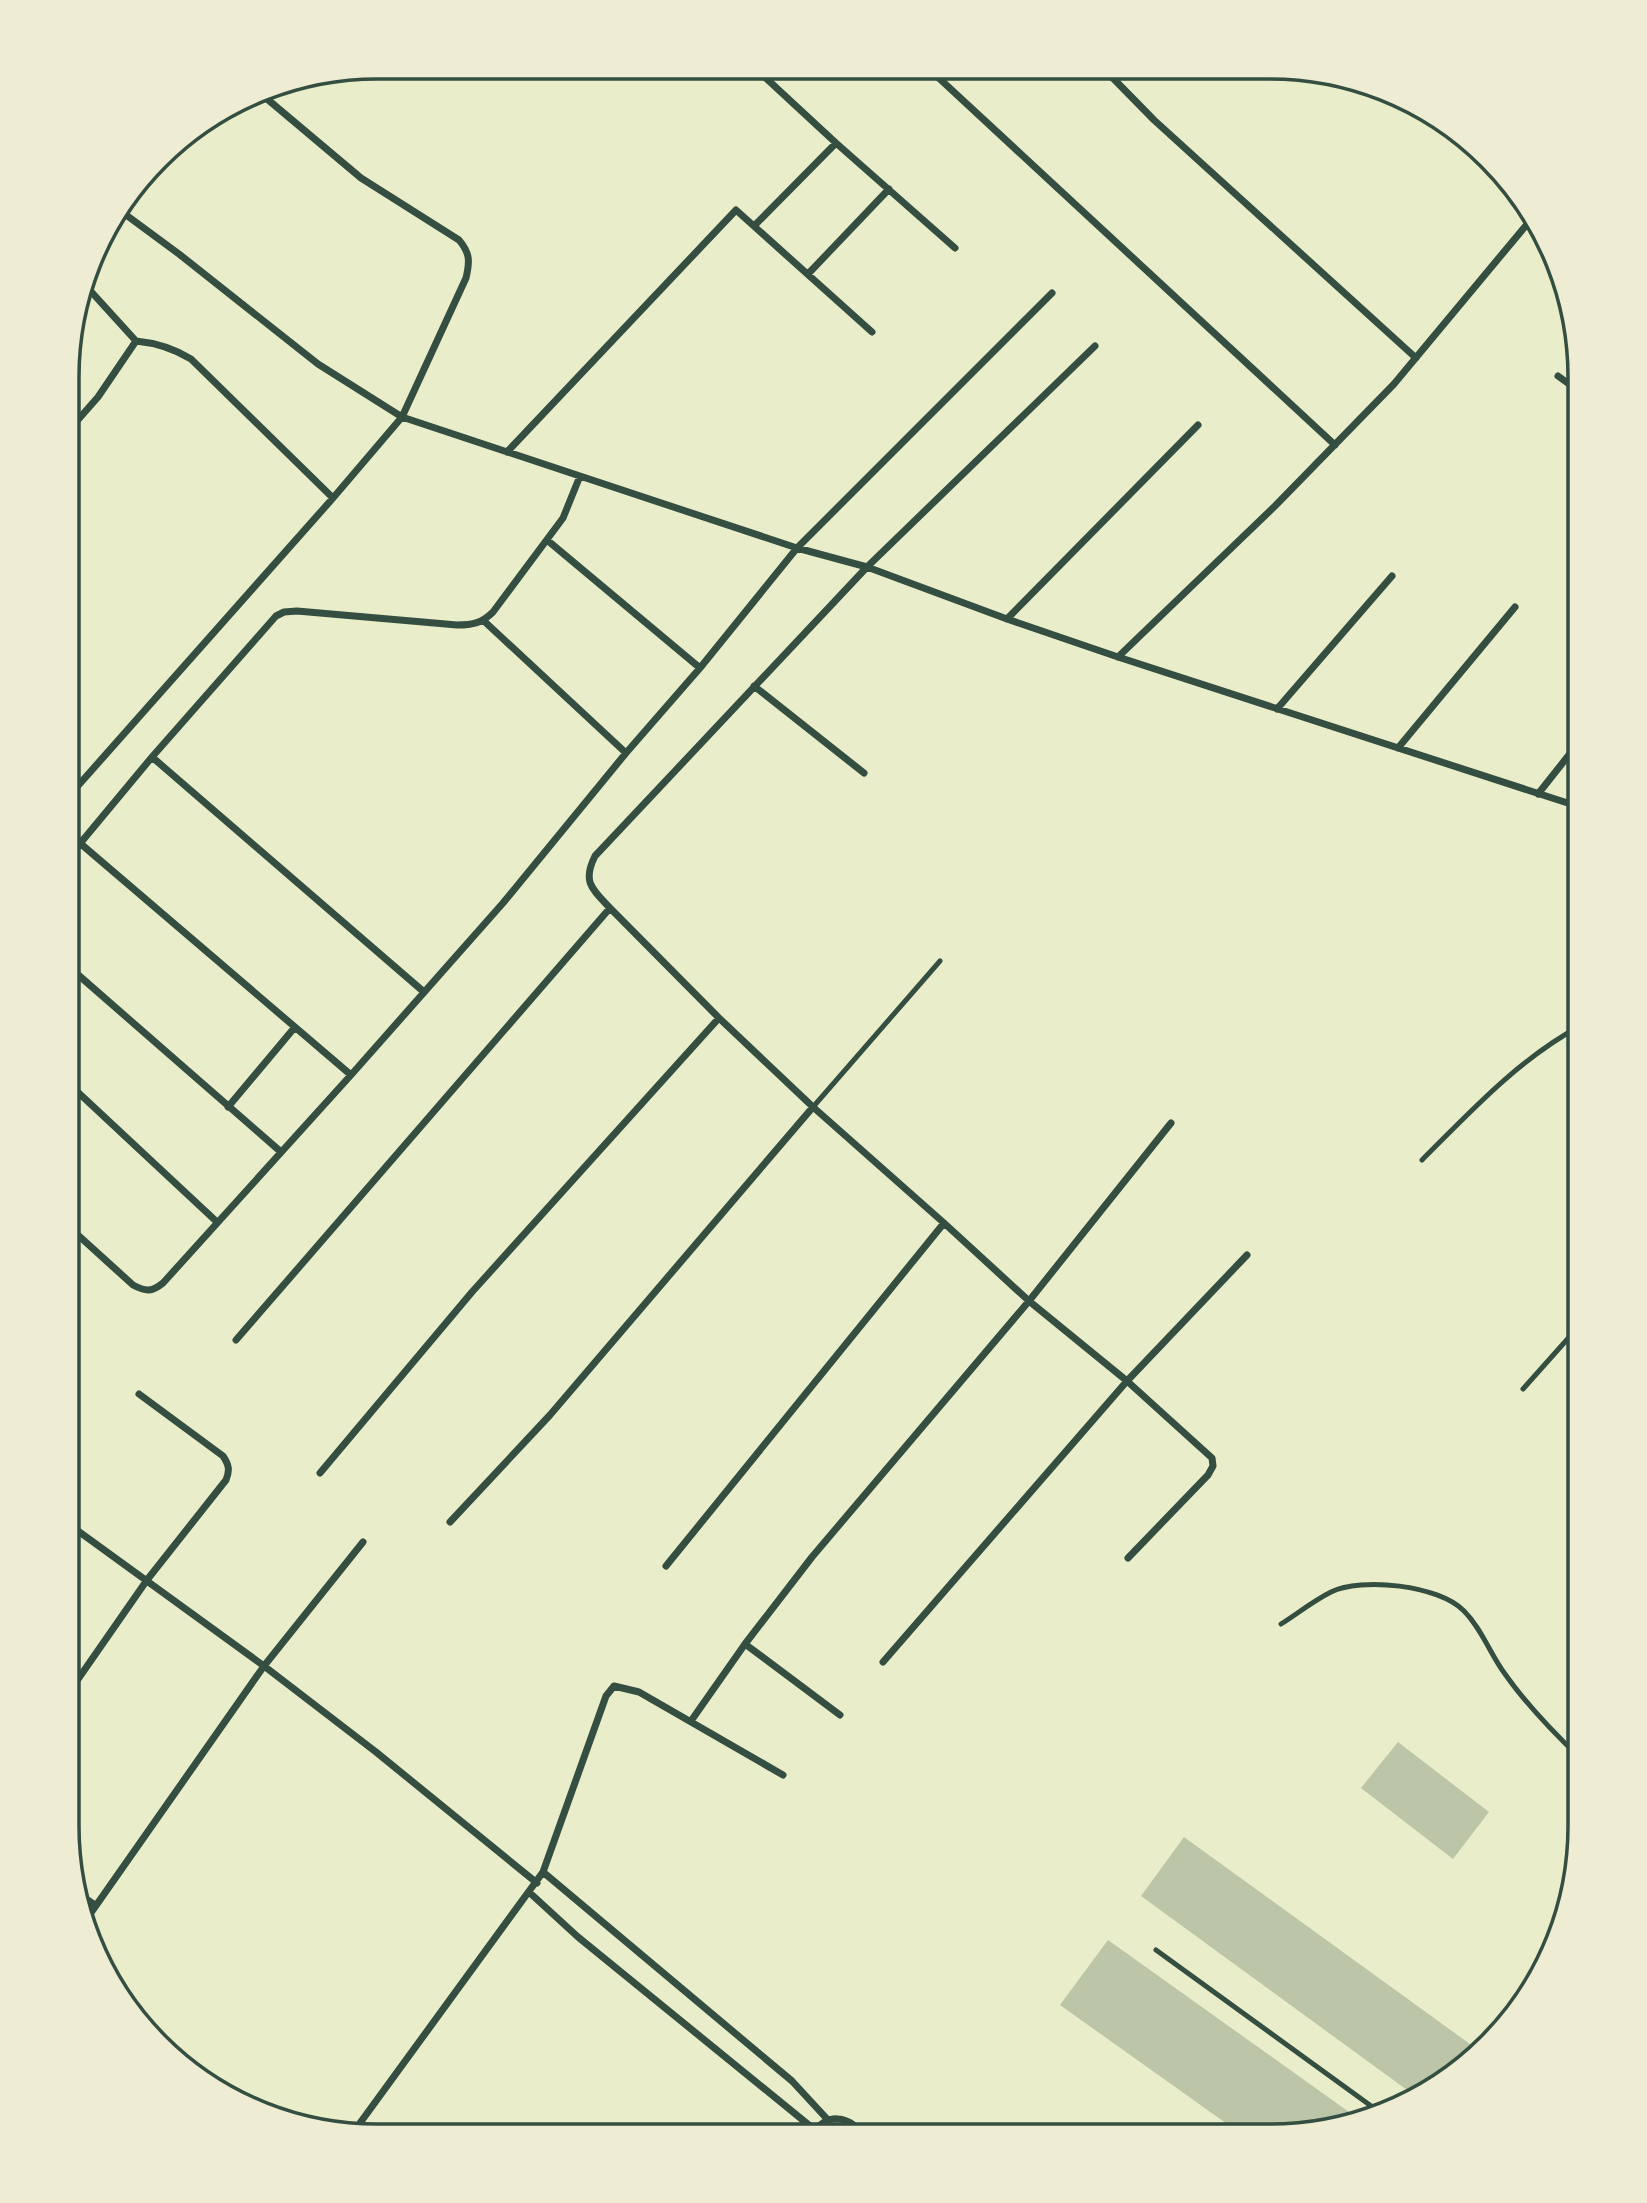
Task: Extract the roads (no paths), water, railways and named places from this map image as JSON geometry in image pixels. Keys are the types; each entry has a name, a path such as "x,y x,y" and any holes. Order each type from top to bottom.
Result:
{"street":[{"path":"767,79 955,248"},
{"path":"940,79 1335,445"},
{"path":"1114,79 1154,120 1416,358"},
{"path":"79,785 402,417 466,278 470,261 467,250 459,240 361,178 268,99"},
{"path":"754,226 836,143"},
{"path":"808,274 888,189"},
{"path":"507,452 736,209 872,332"},
{"path":"126,215 317,364 402,417 797,548 867,567 1118,657 1568,803"},
{"path":"1118,657 1394,384 1526,225"},
{"path":"92,292 136,341 172,348 191,359 333,498"},
{"path":"79,1236 143,1291 154,1290 163,1283 352,1075 503,903 797,548 1052,293"},
{"path":"79,419 98,397 136,341"},
{"path":"1095,346 867,567 754,686 594,856 588,870 588,880 610,908 719,1018 813,1107 1028,1301 1127,1381 1212,1458 1213,1466 1208,1475 1128,1558"},
{"path":"1558,376 1568,383"},
{"path":"1007,619 1198,425"},
{"path":"352,1075 81,844 152,757 276,616 284,612 457,625 472,625 484,621 563,518 580,476"},
{"path":"547,540 700,668"},
{"path":"1278,709 1392,576"},
{"path":"1398,748 1515,607"},
{"path":"484,621 626,753"},
{"path":"754,686 864,774"},
{"path":"1538,794 1568,756"},
{"path":"152,757 424,992"},
{"path":"236,1340 610,908"},
{"path":"79,976 281,1152"},
{"path":"320,1474 472,1292 719,1018"},
{"path":"229,1107 295,1027"},
{"path":"79,1093 217,1222"},
{"path":"450,1522 550,1415 813,1107"},
{"path":"691,1721 745,1644 812,1558 1028,1301 1171,1123"},
{"path":"666,1566 944,1223"},
{"path":"883,1662 1127,1381 1247,1255"},
{"path":"79,1678 147,1580 226,1479 229,1471 223,1456 139,1394"},
{"path":"79,1532 264,1666 386,1760 537,1884"},
{"path":"92,1911 264,1666 363,1542"},
{"path":"745,1644 840,1715"},
{"path":"359,2124 537,1884 606,1696 614,1686 639,1692 783,1775"},
{"path":"543,1872 792,2081 828,2120"},
{"path":"530,1893 578,1937 803,2124"},
{"path":"88,1901 95,1905"},
{"path":"824,2124 836,2118 853,2124"}],"lane":[{"path":"813,1107 940,961"},
{"path":"1422,1160 1510,1075 1568,1032"},
{"path":"1523,1389 1568,1338"},
{"path":"1281,1624 1331,1592 1350,1586 1401,1587 1425,1591 1448,1600 1463,1610 1488,1643 1504,1672 1552,1732 1568,1747"},
{"path":"1156,1950 1371,2106"}]}
